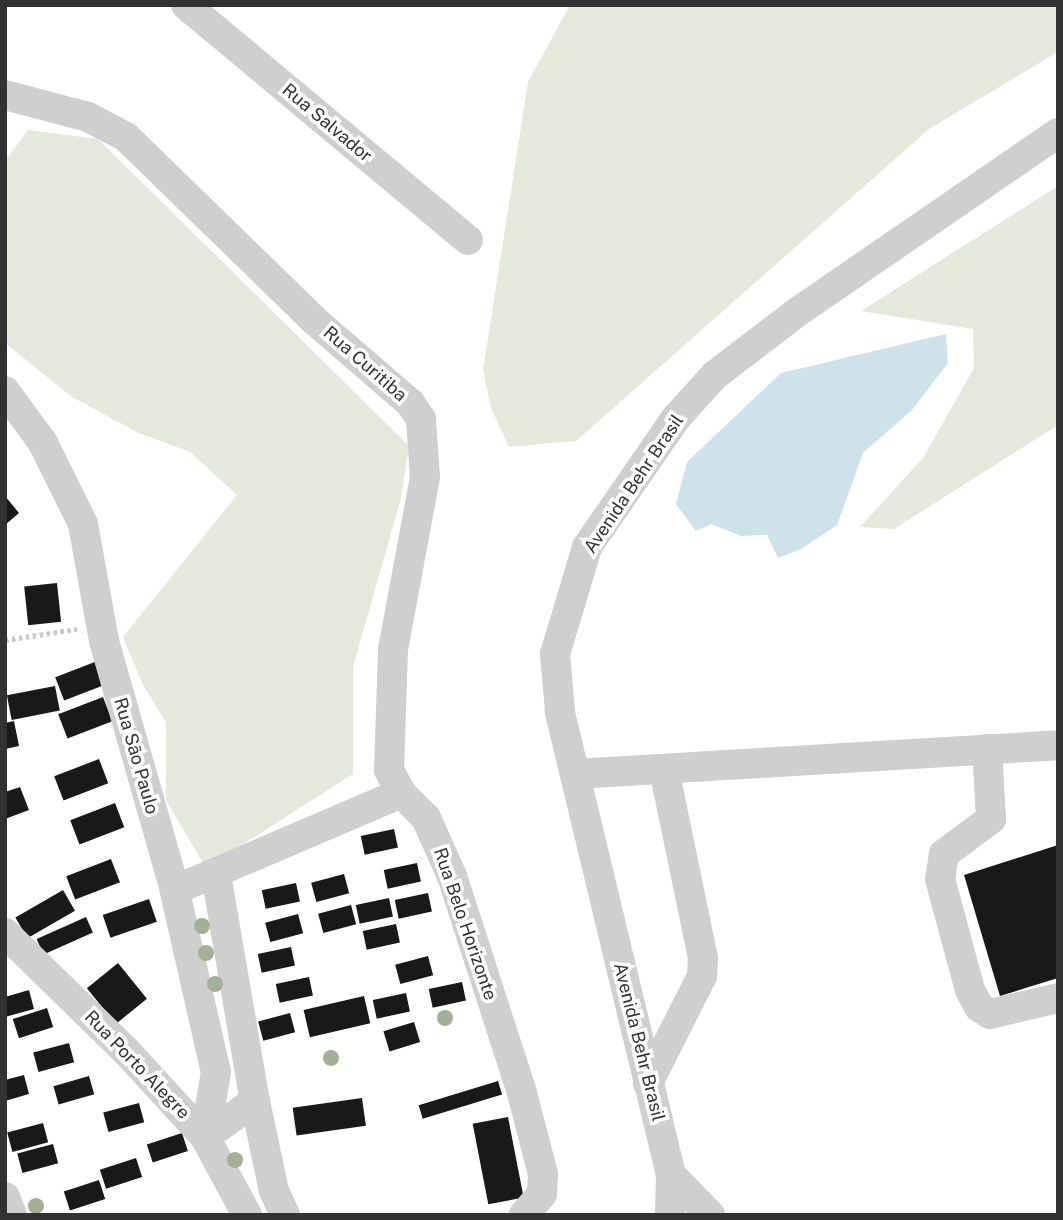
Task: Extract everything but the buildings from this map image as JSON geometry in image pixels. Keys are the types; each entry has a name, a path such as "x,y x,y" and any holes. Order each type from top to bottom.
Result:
{"street":[{"name":"Rua Salvador","path":"186,5 468,240"},
{"name":"Rua Curitiba","path":"5,94 88,117 126,137 314,320 410,403 421,419 425,477 393,650 389,770 401,793"},
{"name":"Avenida Behr Brasil","path":"671,1175 559,711 555,654 587,547 676,418 715,375 796,313 1058,133"},
{"name":"Rua São Paulo","path":"5,391 43,443 83,524 101,625 175,890 216,1072 205,1137"},
{"path":"575,774 1058,745"},
{"path":"986,749 990,820 944,854 940,879 967,978 979,1007 990,1014 1058,998"},
{"path":"648,1083 702,976 703,958 664,770"},
{"path":"175,890 401,793"},
{"name":"Rua Belo Horizonte","path":"401,793 426,818 452,877 522,1093 543,1174 542,1194 524,1215"},
{"path":"216,874 255,1101 274,1191 285,1215"},
{"name":"Rua Porto Alegre","path":"5,933 126,1051 205,1137 247,1215"},
{"path":"205,1137 255,1101"},
{"path":"670,1215 671,1175"},
{"path":"671,1175 710,1215"},
{"path":"5,1197 12,1215"}],"path":[{"path":"5,640 101,625"}],"shaded area":[{"path":"570,5 1058,5 1058,52 929,129 576,441 509,447 491,408 483,370 528,82"},
{"path":"28,130 98,139 409,446 401,498 353,667 353,774 206,868 166,800 166,722 143,685 123,637 237,495 190,452 139,433 72,397 5,343 5,161"},
{"path":"1058,186 1058,425 894,529 860,527 923,458 974,368 973,329 861,311"}],"water":[{"path":"946,334 948,363 912,410 863,453 837,525 801,549 778,558 767,535 741,536 711,524 696,531 676,504 687,462 781,373"}]}
